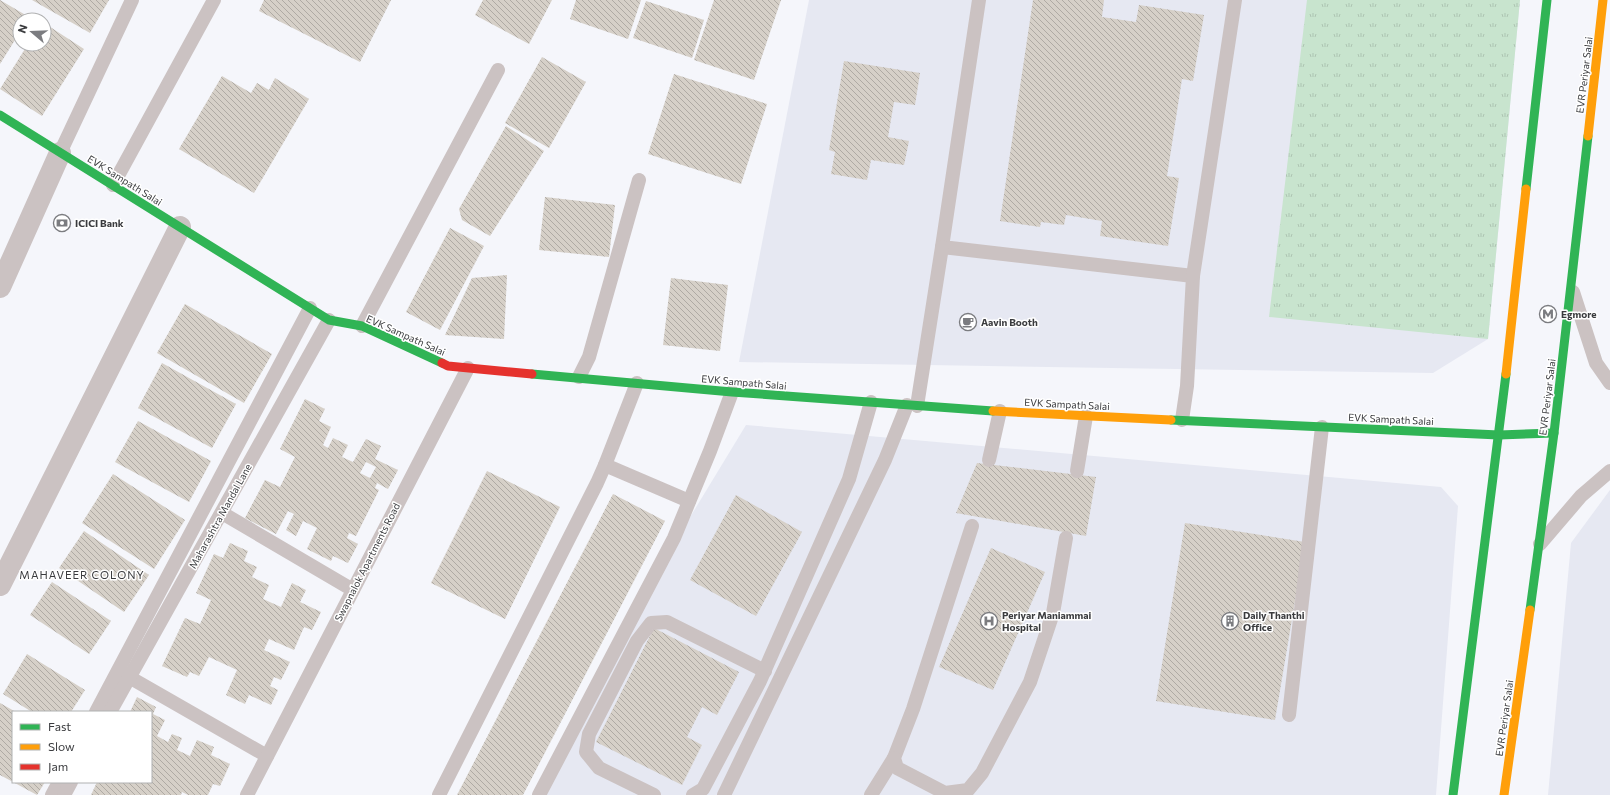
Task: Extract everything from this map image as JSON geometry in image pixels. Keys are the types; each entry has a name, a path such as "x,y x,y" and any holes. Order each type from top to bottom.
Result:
{"street":[{"path":"1453,795 1499,435 1547,0"},
{"name":"EVR Periyar Salai","path":"1504,795 1554,433 1603,0"},
{"name":"EVK Sampath Salai","path":"0,116 329,320 362,326 448,366 732,392 1000,412 1499,435 1554,433"},
{"path":"0,287 60,153"},
{"path":"0,585 180,227"}],"lane":[{"path":"60,153 132,0"},
{"path":"113,185 214,0"},
{"path":"724,795 912,405 942,246 979,0"},
{"path":"1182,420 1187,386 1193,276 1234,0"},
{"path":"362,326 498,70"},
{"path":"579,377 589,357 639,180"},
{"path":"942,246 1193,276"},
{"path":"1571,286 1596,363 1610,381"},
{"path":"97,711 310,308"},
{"name":"Maharashtra Mandal Lane","path":"111,711 329,320"},
{"name":"Swapnalok Apartments Road","path":"267,756 468,368"},
{"path":"439,795 597,483 638,383"},
{"path":"540,795 661,565 710,451 732,392"},
{"path":"693,795 703,789 765,671 849,479 871,402"},
{"path":"989,460 1000,412"},
{"path":"1077,471 1086,416"},
{"path":"1289,715 1322,427"},
{"path":"605,465 689,501"},
{"path":"1538,546 1581,496 1610,471"},
{"path":"222,513 353,590"},
{"path":"871,795 894,758 913,709 972,526"},
{"path":"894,758 897,768 944,793 966,792 982,773 1030,682 1054,613 1066,538"},
{"path":"654,795 599,768 586,752 589,734 637,641 651,623 667,622 765,671"},
{"path":"129,678 267,756 246,795"},
{"path":"52,795 58,783"},
{"path":"64,795 70,783"}],"shaded area":[{"path":"809,0 1520,0 1488,339 1433,373 739,362"},
{"path":"746,425 1441,487 1458,506 1436,795 540,795 661,565"},
{"path":"1610,490 1610,795 1548,795 1571,543"}],"green space":[{"path":"1307,0 1520,0 1488,339 1269,317"}],"building":[{"path":"0,0 20,12 12,12 12,45 0,64"},
{"path":"32,0 109,0 90,33"},
{"path":"264,0 391,0 360,62 259,11"},
{"path":"483,0 552,0 529,44 475,15"},
{"path":"576,0 641,0 628,39 570,19"},
{"path":"714,0 781,0 754,80 694,60"},
{"path":"1033,0 1104,0 1102,17 1136,22 1139,5 1204,15 1193,81 1182,79 1167,176 1179,178 1168,246 1100,236 1102,221 1066,215 1064,225 1041,222 1040,227 1000,221"},
{"path":"646,1 704,20 692,58 633,38"},
{"path":"52,28 84,49 42,116 0,89 23,52 52,52"},
{"path":"542,57 586,82 549,148 505,123"},
{"path":"844,61 920,73 915,105 894,102 888,137 909,141 904,165 871,160 867,180 831,174 835,152 829,150"},
{"path":"674,74 767,104 741,184 648,154"},
{"path":"222,76 251,93 257,83 269,90 275,78 309,99 254,193 179,149"},
{"path":"506,126 544,151 490,236 462,220 459,209"},
{"path":"545,197 615,205 609,257 539,250"},
{"path":"450,228 484,246 440,330 406,312"},
{"path":"507,275 504,339 445,335 472,278"},
{"path":"671,278 728,285 720,351 663,345"},
{"path":"185,304 272,354 244,403 157,353"},
{"path":"162,363 236,404 212,448 138,408"},
{"path":"305,399 325,409 319,421 331,427 323,445 328,448 333,438 348,445 342,457 353,462 366,439 381,446 375,459 398,470 388,489 377,483 375,488 379,490 356,536 349,533 347,538 358,544 348,563 333,556 331,561 307,549 317,528 303,521 296,536 286,530 294,514 288,511 276,534 245,518 265,480 280,487 295,457 280,449","holes":["366,462 376,467 370,478 360,473"]},
{"path":"138,421 211,461 189,502 115,462"},
{"path":"977,463 1096,477 1086,536 956,513"},
{"path":"487,471 560,507 505,619 431,583"},
{"path":"113,474 185,520 154,569 82,523"},
{"path":"613,494 665,521 523,795 457,795"},
{"path":"736,495 802,532 756,616 690,580"},
{"name":"Daily Thanthi Office","path":"1185,523 1305,542 1275,720 1156,701"},
{"path":"84,531 149,575 124,612 59,568"},
{"path":"230,543 248,551 244,561 257,567 252,577 269,585 263,599 281,607 292,583 306,590 300,602 321,612 312,630 304,627 294,650 269,639 264,650 290,662 281,680 274,677 270,686 278,690 271,705 249,695 245,704 226,695 237,670 209,657 199,676 190,672 187,677 162,666 185,618 200,624 211,600 196,593 214,554 223,558"},
{"path":"991,548 1045,572 993,690 939,667"},
{"path":"52,582 111,621 89,654 30,615"},
{"path":"654,628 739,672 717,715 702,707 687,737 702,745 682,785 596,742"},
{"path":"27,654 85,690 72,711 30,711 3,694"},
{"path":"137,697 156,707 153,714 165,720 157,736 168,742 172,734 182,738 177,750 190,756 197,740 214,747 211,755 230,764 220,786 213,784 208,795 188,795 182,792 181,795 91,795 97,783 152,783 152,711 130,711"},
{"path":"0,703 14,711 12,711 12,781 0,775"},
{"path":"15,783 44,783 37,795"}],"traffic: fast":[{"path":"1526,189 1547,0"},
{"path":"0,115 329,320 362,326 442,363"},
{"path":"1530,610 1554,433 1588,136"},
{"path":"532,374 732,392 993,411"},
{"path":"1453,795 1506,374"},
{"path":"1171,420 1499,435 1554,433"}],"traffic: slow":[{"path":"1588,136 1603,0"},
{"path":"1506,374 1526,189"},
{"path":"993,411 1171,420"},
{"path":"1504,795 1530,610"}],"traffic: jam":[{"path":"442,363 448,366 532,374"}],"place":[{"name":"ICICI Bank","path":"62,223"},
{"name":"Egmore","path":"1548,314"},
{"name":"Aavin Booth","path":"968,322"},
{"name":"Periyar Maniammai Hospital","path":"989,621"},
{"name":"Daily Thanthi Office","path":"1230,621"}],"district":[{"name":"MAHAVEER COLONY","path":"82,575"}]}
